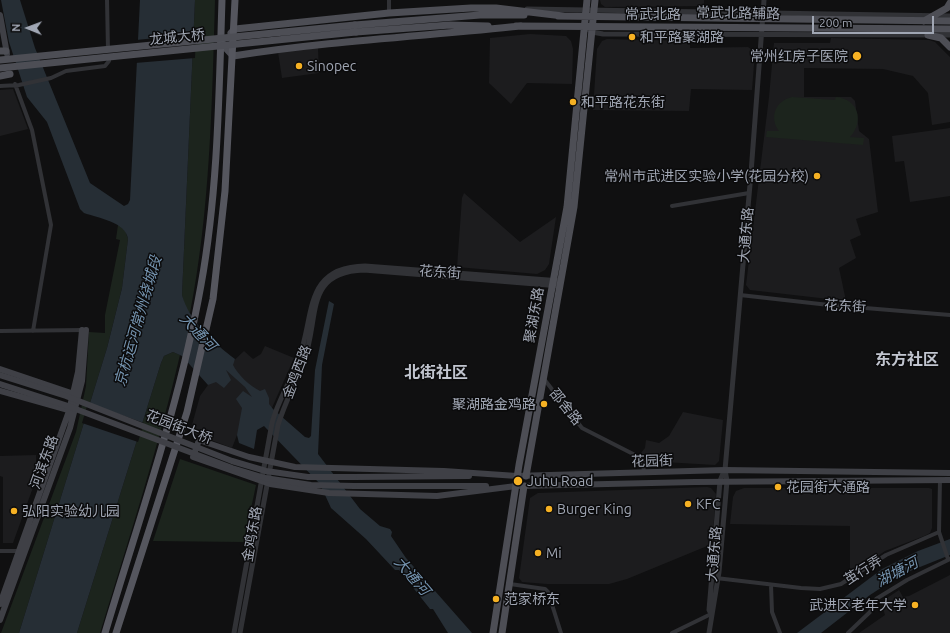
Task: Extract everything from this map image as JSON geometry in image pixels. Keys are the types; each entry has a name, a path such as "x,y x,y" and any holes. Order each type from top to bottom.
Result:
{"highway":[{"path":"105,633 175,397 201,285 213,190 222,0"},
{"path":"116,633 187,412 213,299 225,191 235,29 235,0"}],"main road":[{"name":"聚湖东路","path":"493,633 517,476 567,207 587,0"},
{"name":"聚湖东路","path":"502,633 524,486 574,207 595,0"},
{"path":"922,22 947,8 950,3"},
{"path":"521,26 322,44 233,56 221,43 235,29 389,13 496,8 563,16"},
{"name":"常武北路","path":"356,28 480,15 563,16 594,14 762,23 950,29"},
{"path":"0,15 4,51"},
{"name":"常武北路","path":"356,28 450,25 584,26 592,29 762,23 950,21"},
{"name":"龙城大桥","path":"0,60 356,28"},
{"name":"龙城大桥","path":"0,68 356,28"},
{"path":"0,29 10,74 0,76"},
{"path":"928,35 941,38 950,47"},
{"name":"河滨东路","path":"0,604 21,551 76,395 85,356 84,330"},
{"path":"0,369 76,395"},
{"name":"花园街大桥","path":"0,374 66,396 232,461 266,471 308,477 354,477"},
{"name":"花园街大桥","path":"0,384 65,405 232,468 265,478 311,485 354,486"},
{"path":"0,391 71,411"},
{"path":"516,486 437,496 322,492 264,482 193,457 199,440 267,462 295,467 444,471 517,476"},
{"name":"花园街","path":"354,477 644,474 725,470 950,473"},
{"name":"花园街","path":"354,486 524,486 720,482 950,480"},
{"name":"河滨东路","path":"0,620 21,551"}],"street":[{"path":"0,86 51,78 66,71 104,66 109,61 106,0"},
{"path":"389,0 389,13"},
{"name":"大通东路","path":"714,578 727,482 725,470 764,0"},
{"path":"480,15 496,8 586,14"},
{"name":"常武北路辅路","path":"762,23 950,16"},
{"name":"常武北路辅路","path":"762,23 794,35 950,35"},
{"path":"17,84 32,130 51,224 33,330"},
{"path":"672,206 749,193"},
{"name":"花东街","path":"325,282 338,271 351,267 365,266 561,284"},
{"name":"金鸡西路","path":"270,435 276,408 301,354 314,295 325,282"},
{"name":"金鸡西路","path":"275,439 282,411 305,359 315,304 318,294 325,282"},
{"name":"花东街","path":"740,295 829,305 950,315"},
{"path":"0,331 84,330"},
{"name":"邵舍路","path":"544,379 582,428 639,456 643,462 644,474"},
{"name":"金鸡东路","path":"240,633 270,435"},
{"name":"金鸡东路","path":"267,462 275,439"},
{"name":"大通东路","path":"709,633 720,482 725,470"},
{"path":"848,633 870,612 876,599 948,558 939,532 940,480"},
{"name":"金鸡东路","path":"234,633 264,482"},
{"name":"茧行弄","path":"714,578 820,589 841,584 886,555 939,532"},
{"path":"0,551 21,551"},
{"path":"510,584 545,589 548,592 561,633"},
{"path":"771,585 772,612 780,633"},
{"path":"672,633 711,614"}],"shaded area":[{"path":"195,0 215,0 211,118 206,196 197,274 190,313 185,308 182,295"},
{"path":"600,0 704,0 704,6 605,7 601,4"},
{"path":"530,34 566,36 571,41 573,49 572,84 527,83 511,104 489,83 490,38"},
{"name":"常州市武进区实验小学(花园分校)","path":"831,38 929,40 935,42 950,57 950,122 932,125 928,93 913,76 883,69 804,68 804,97 851,97 855,101 859,131 869,139 878,212 856,219 861,235 850,240 856,258 839,268 846,301 750,290 746,285 769,97 774,43 830,43"},
{"path":"607,39 690,41 690,48 748,47 755,52 752,90 691,89 689,111 593,110 597,49 602,41"},
{"path":"318,48 319,73 282,78 278,52"},
{"path":"13,89 28,129 0,136 0,90"},
{"path":"792,97 835,100 836,97 850,102 857,112 858,118 855,131 850,137 864,138 863,145 766,137 767,131 779,131 774,121 775,111 781,102"},
{"path":"950,128 950,196 910,202 904,161 895,162 892,136"},
{"path":"464,193 520,242 556,217 549,264 545,270 537,274 457,267 462,198"},
{"path":"118,225 125,230 128,239 122,288 107,348 19,633 1,633 76,432 86,386 89,332 105,333 105,315 120,240 116,239"},
{"path":"265,346 294,358 264,426 237,435 232,448 190,432 200,396 208,385 244,351 253,359 261,354"},
{"path":"173,352 180,355 162,425 100,633 77,633 161,363 164,356"},
{"path":"683,412 723,420 719,461 715,465 647,461 640,454 645,448 646,440 659,443 669,436"},
{"name":"弘阳实验幼儿园","path":"36,455 36,479 13,543 3,543 3,477 0,476 0,456"},
{"path":"180,459 256,485 244,542 153,541"},
{"path":"711,488 716,494 712,544 627,579 609,584 547,584 522,582 519,578 530,498 538,493"},
{"path":"744,488 929,488 932,489 932,528 930,533 924,536 885,551 850,575 850,526 730,524 733,497 736,491"},
{"name":"武进区老年大学","path":"950,575 950,633 859,633 885,615 881,602 899,590 903,597 909,596"}],"water":[{"path":"1,0 20,0 35,48 90,183 124,206 128,204 130,200 140,0 195,0 182,295 185,305 203,331 235,359 233,365 241,376 260,391 265,389 269,398 269,404 273,409 305,437 309,438 311,436 315,370 329,301 334,304 322,365 318,454 360,509 380,526 390,529 392,532 391,536 406,558 472,633 448,633 433,609 430,609 399,570 395,570 366,539 331,508 320,484 264,426 257,430 254,449 239,443 237,435 242,408 236,399 243,391 252,397 245,387 226,370 231,380 224,388 216,382 208,385 182,356 173,352 164,356 161,363 77,633 19,633 107,348 122,288 128,239 122,228 104,219 84,213 80,209 47,122 27,97 9,42"},
{"name":"湖塘河","path":"950,539 950,555 910,571 893,580 870,595 821,633 797,633 882,569 918,551"}],"pier":[{"path":"196,34 195,58 135,63 136,40"},
{"path":"88,403 144,423 138,442 82,423"}],"place":[{"name":"和平路聚湖路","path":"632,37"},
{"name":"常州红房子医院","path":"857,56"},
{"name":"Sinopec","path":"299,66"},
{"name":"和平路花东街","path":"573,102"},
{"name":"常州市武进区实验小学(花园分校)","path":"817,176"},
{"name":"聚湖路金鸡路","path":"544,404"},
{"name":"Juhu Road","path":"518,481"},
{"name":"花园街大通路","path":"778,487"},
{"name":"KFC","path":"688,504"},
{"name":"Burger King","path":"549,509"},
{"name":"弘阳实验幼儿园","path":"14,511"},
{"name":"Mi","path":"538,553"},
{"name":"范家桥东","path":"496,599"},
{"name":"武进区老年大学","path":"915,605"}],"district":[{"name":"东方社区","path":"907,360"},
{"name":"北街社区","path":"436,373"}],"water label":[{"name":"京杭运河常州绕城段","path":"138,321"},
{"name":"大通河","path":"198,332"},
{"name":"大通河","path":"412,576"}]}
